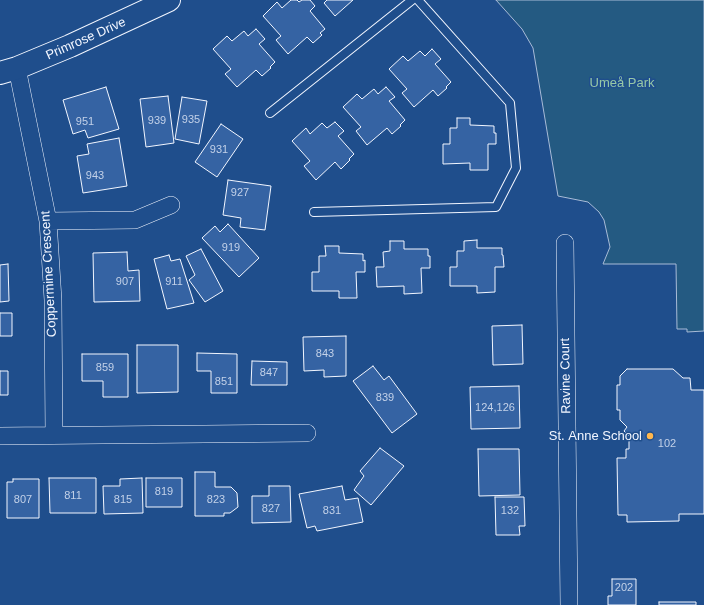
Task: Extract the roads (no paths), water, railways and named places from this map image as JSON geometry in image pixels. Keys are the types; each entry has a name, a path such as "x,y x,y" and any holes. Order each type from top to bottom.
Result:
{"street":[{"name":"Primrose Drive","path":"9,70 70,46 170,0"},
{"name":"Coppermine Crescent","path":"9,70 48,221 53,300 54,435"},
{"path":"48,221 135,220 171,205"},
{"name":"Ravine Court","path":"565,243 569,605"},
{"path":"0,436 307,433"}],"lane":[{"path":"270,113 412,0"},
{"path":"314,212 496,207 516,168 510,103 418,0"}],"place":[{"name":"St. Anne School","path":"650,436"}],"park label":[{"name":"Umeå Park","path":"622,83"}]}
